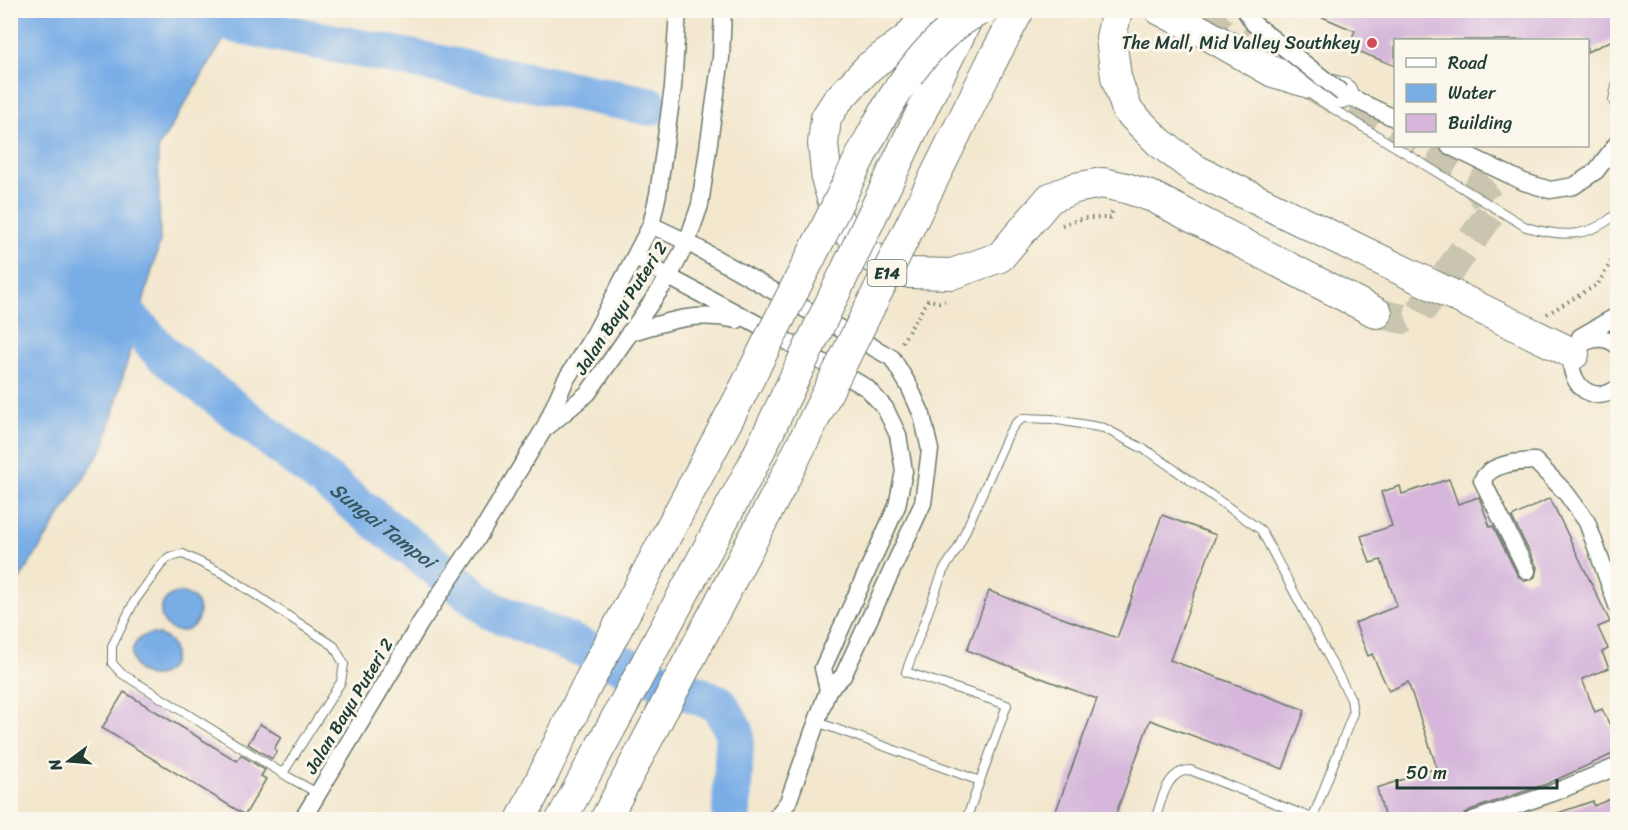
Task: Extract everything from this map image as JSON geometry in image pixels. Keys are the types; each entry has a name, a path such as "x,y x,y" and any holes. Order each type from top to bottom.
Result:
{"highway":[{"path":"931,10 908,38 869,67 837,101 826,118 823,144 827,181 839,222 869,256 910,273 952,274 1000,257 1050,198 1075,188 1102,183 1153,197 1377,313"},
{"name":"E14","path":"561,819 752,467 972,10"},
{"path":"521,819 586,687 740,397 894,95 937,40 951,28 981,10"},
{"name":"E14","path":"605,819 783,484 1019,10"},
{"path":"1117,10 1111,38 1116,77 1127,110 1159,142 1196,170 1564,349"},
{"path":"1160,10 1273,72 1342,93"}],"street":[{"name":"Jalan Bayu Puteri 2","path":"302,819 320,794 422,622 477,539 544,429 565,381 595,333 651,225 658,194 671,99 678,10"},
{"name":"Jalan Bayu Puteri 2","path":"544,429 588,393 669,277 687,242 700,204 721,58 723,10"},
{"path":"1245,10 1254,24 1342,93 1394,119"},
{"path":"1451,147 1524,182 1550,190 1574,186 1596,171 1617,142"},
{"path":"651,225 687,242 892,358 909,386 922,416 930,450 922,503 843,676 828,690 788,802 775,818"},
{"path":"635,257 867,388 885,408 898,435 904,471 897,506 823,668 828,690"},
{"path":"1564,349 1615,314"},
{"path":"1564,349 1587,341 1611,342 1615,314"},
{"path":"629,333 675,318 691,316 718,316 756,324"},
{"path":"1564,349 1574,380 1580,388 1598,395 1608,394 1617,389"},
{"path":"1527,571 1482,480 1486,472 1512,463 1535,461 1566,493 1587,522 1617,608"},
{"path":"1473,819 1553,793 1617,766"}],"lane":[{"path":"1273,72 1394,146"},
{"path":"1617,77 1613,100 1617,112"},
{"path":"1395,147 1526,227 1550,234 1576,235 1605,224 1617,212"},
{"path":"966,819 1007,705 906,672 943,571 958,548 1010,433 1015,424 1023,418 1052,419 1104,428 1151,453 1261,530 1351,699 1353,713 1312,818 1190,770 1181,770 1170,778 1155,819"},
{"path":"283,773 341,682 344,664 334,646 224,574 183,554 169,557 134,602 112,646 112,663 121,674 283,773 320,794"},
{"path":"817,722 980,781"}],"path":[{"path":"1544,315 1598,284 1617,250"}],"water":[{"path":"11,10 241,11 158,148 160,241 104,446 11,593"},
{"path":"180,593 194,598 199,612 194,626 180,631 166,626 161,612 166,598"},
{"path":"153,634 168,640 174,655 168,670 153,676 138,670 132,655 138,640"}],"building":[{"name":"The Mall, Mid Valley Southkey","path":"1306,10 1617,10 1617,38 1589,51 1589,39 1394,39 1394,66 1348,47 1355,31"},
{"path":"1449,479 1458,504 1479,497 1490,527 1493,526 1518,576 1526,581 1535,577 1537,567 1512,517 1550,498 1610,622 1598,627 1608,649 1602,652 1609,668 1582,679 1595,712 1602,709 1617,740 1617,752 1549,783 1470,810 1463,819 1385,819 1377,788 1437,768 1408,682 1389,691 1372,654 1368,656 1355,623 1397,606 1381,560 1370,563 1361,536 1392,526 1381,492 1400,486 1402,494"},
{"path":"1162,515 1216,535 1170,660 1305,710 1283,769 1150,720 1114,819 1053,819 1097,699 967,650 989,591 1117,638"},
{"path":"124,692 237,761 241,755 265,770 261,776 266,779 245,815 102,728"},
{"path":"260,724 281,737 274,749 277,751 272,759 248,744"},
{"path":"1617,796 1617,819 1546,819 1546,817 1593,801 1594,806"}],"waterway":[{"path":"166,10 650,106"},
{"name":"Sungai Tampoi","path":"101,287 164,355 493,611 719,704 735,732 731,820"}],"tunnel":[{"path":"1207,10 1217,29 1243,44"},
{"path":"1312,86 1394,134"},
{"path":"1377,313 1403,319 1419,313 1491,213 1488,202 1481,191 1471,182 1448,165 1415,147"}],"place":[{"name":"The Mall, Mid Valley Southkey","path":"1372,43"}]}
